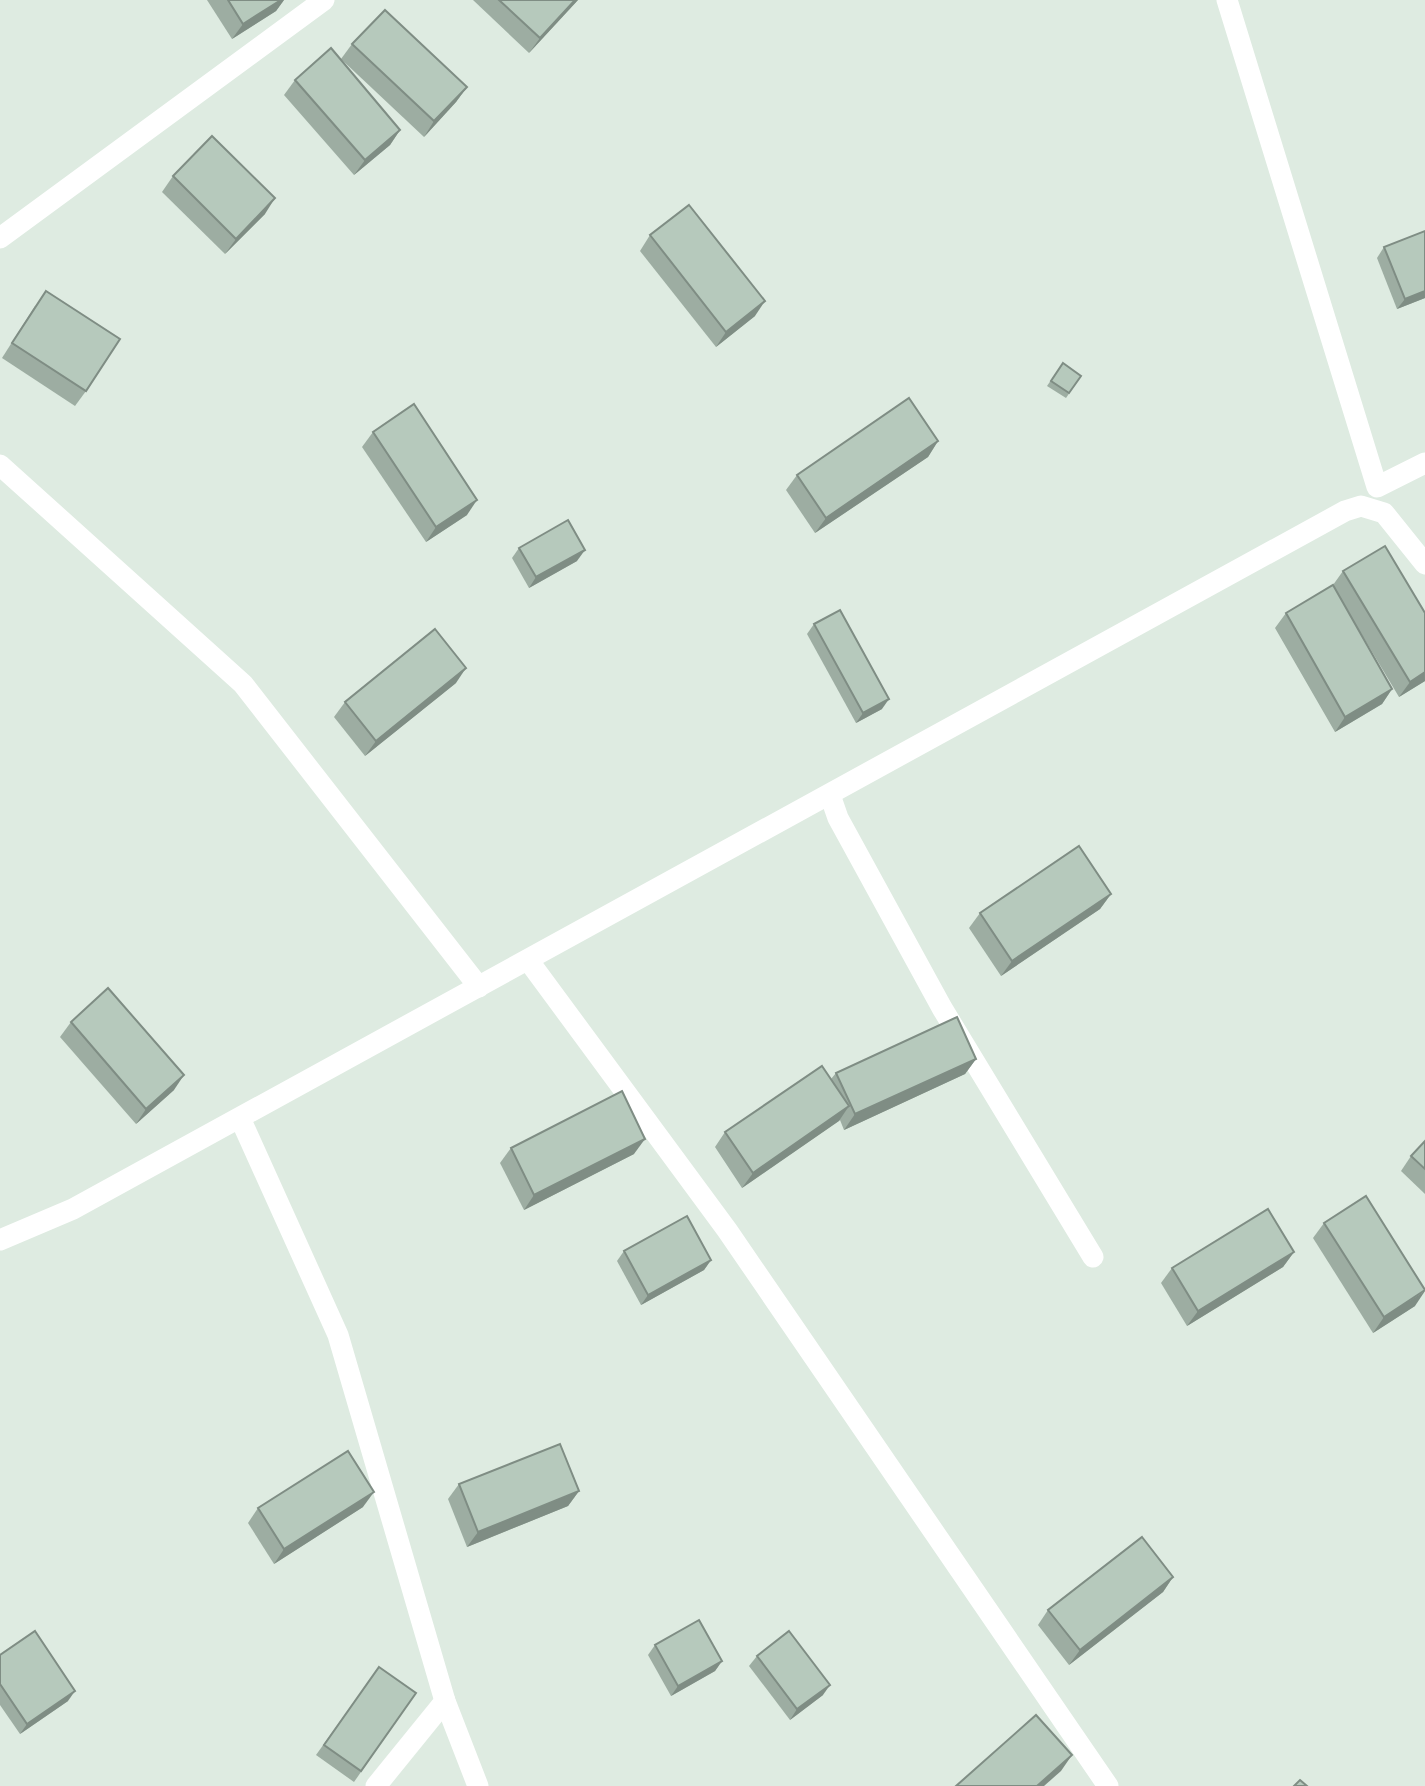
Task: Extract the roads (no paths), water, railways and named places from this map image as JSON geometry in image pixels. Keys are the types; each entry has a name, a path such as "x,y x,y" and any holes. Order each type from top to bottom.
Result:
{"street":[{"path":"0,238 324,0"},
{"path":"1227,0 1377,487 1425,463"},
{"path":"0,464 243,684 479,987"},
{"path":"0,1240 73,1209 1345,511 1361,506 1384,513 1425,564"},
{"path":"830,795 838,818 942,1008 1093,1257"},
{"path":"528,960 727,1230 1108,1786"},
{"path":"240,1118 338,1335 445,1701 478,1786"},
{"path":"376,1786 445,1701"}]}
